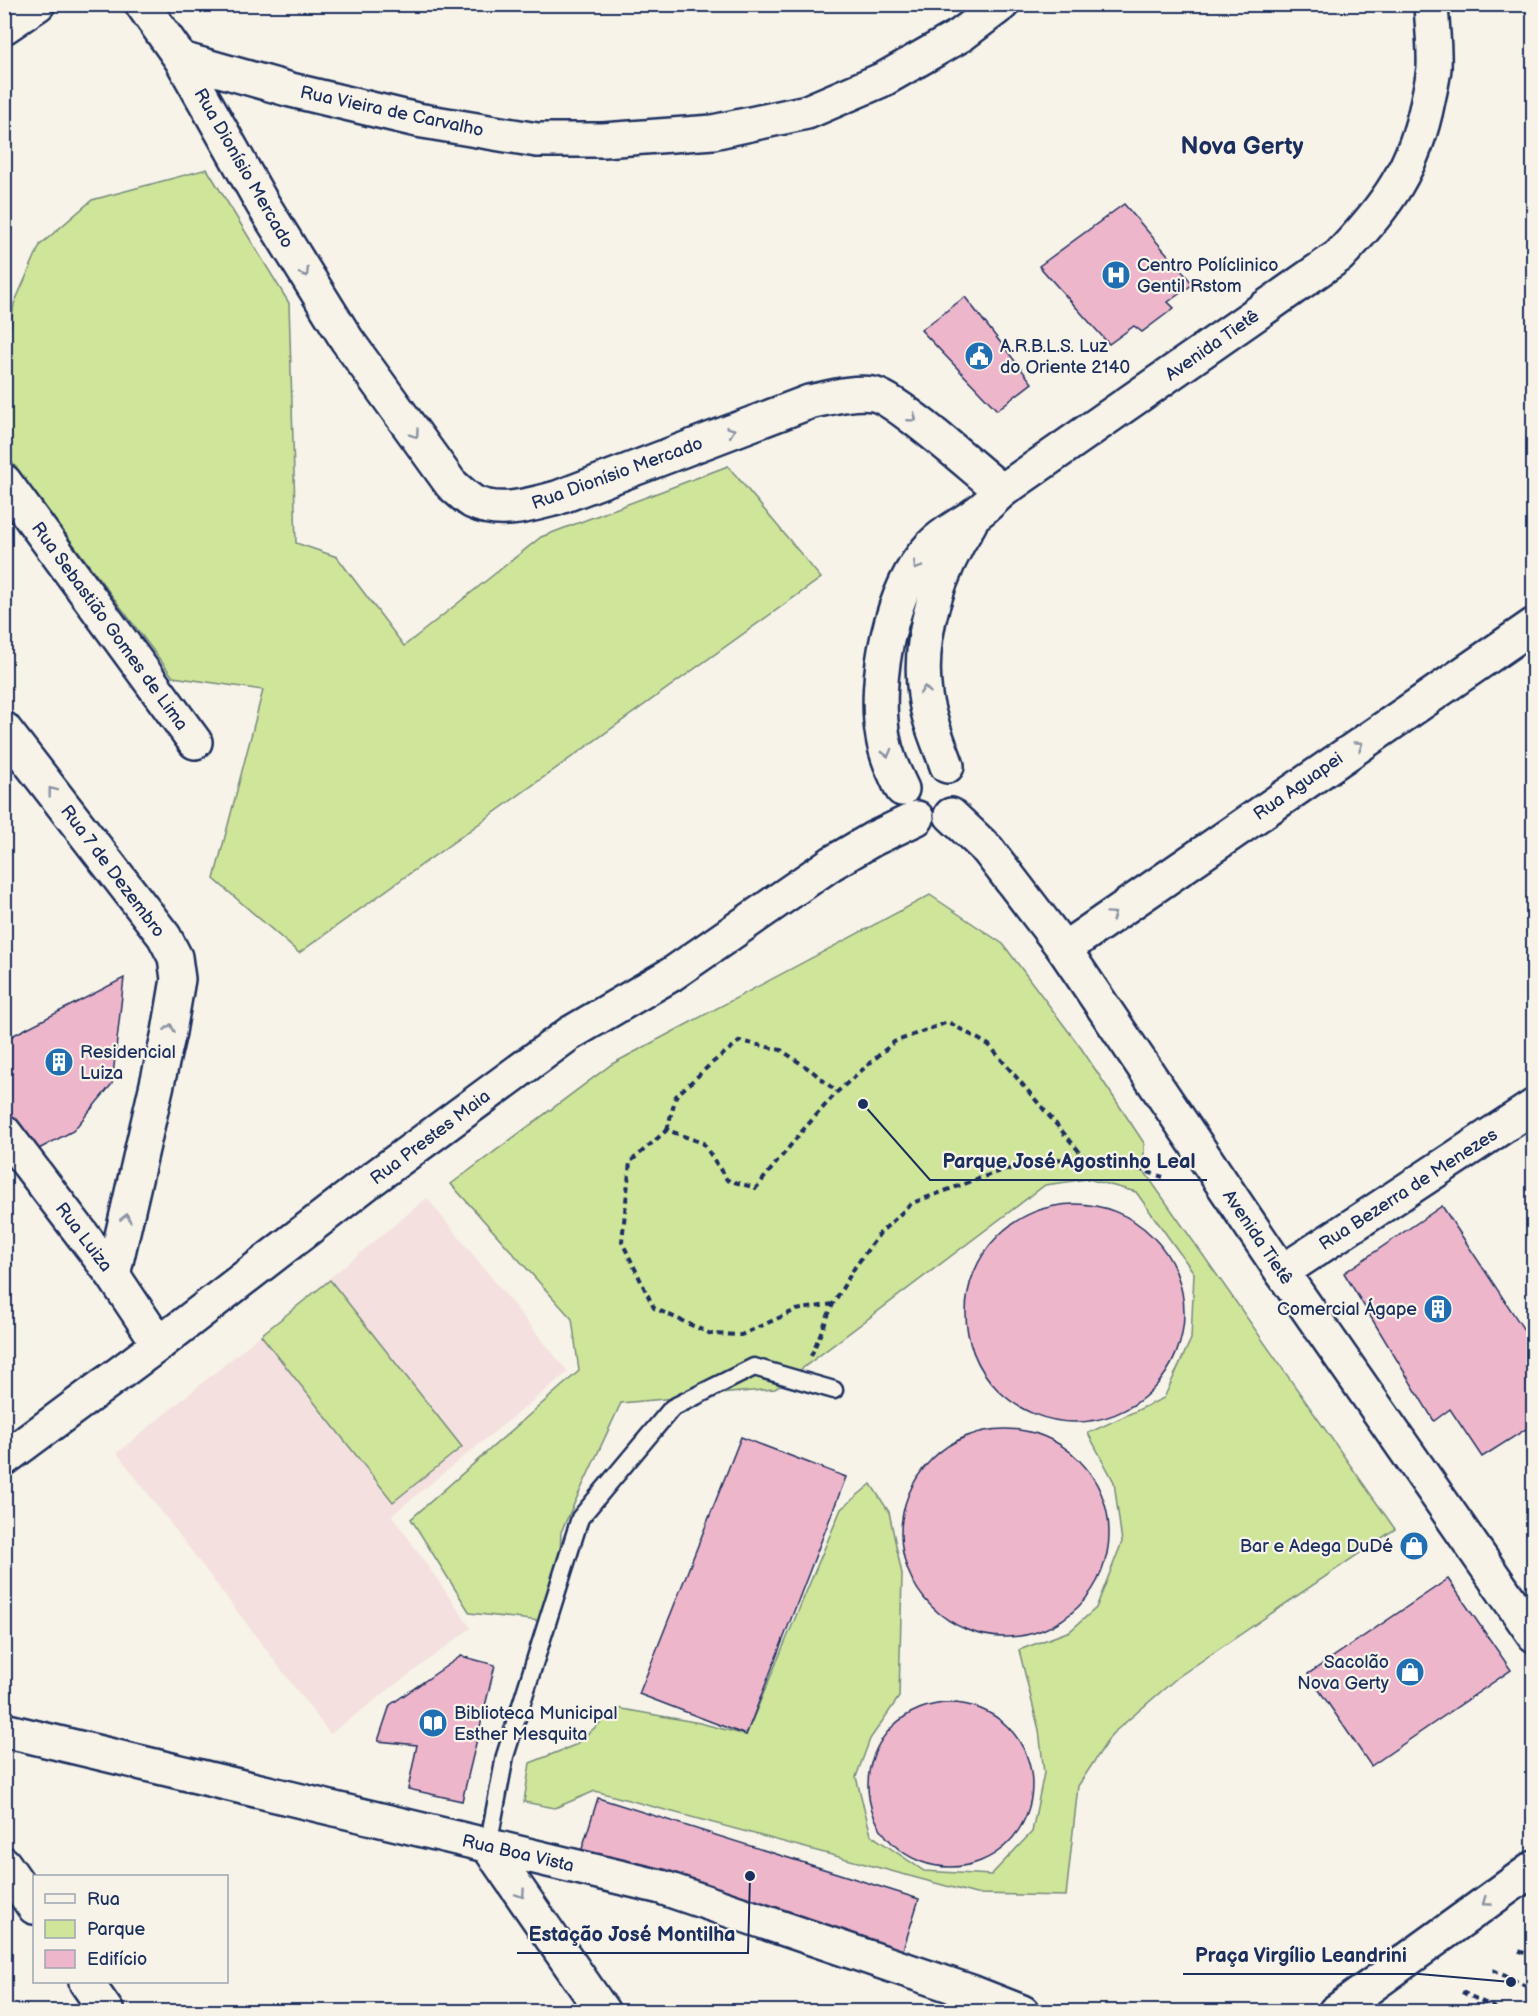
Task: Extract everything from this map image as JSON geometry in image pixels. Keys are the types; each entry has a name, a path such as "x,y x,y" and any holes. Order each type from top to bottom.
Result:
{"street":[{"path":"4,27 38,4"},
{"path":"142,4 181,59"},
{"name":"Rua Vieira de Carvalho","path":"181,59 291,90 417,120 537,140 603,141 713,132 807,112 884,78 961,35 1002,4"},
{"name":"Avenida Tietê","path":"907,801 889,761 883,738 880,710 887,638 898,603 910,576 928,549 944,534 976,514 1002,491 1339,256 1366,228 1393,192 1413,154 1425,114 1434,68 1431,4"},
{"name":"Rua Dionísio Mercado","path":"181,59 262,203 347,340 451,484 472,501 492,509 525,507 557,498 809,402 842,395 874,393 899,406 1002,491"},
{"name":"Rua Sebastião Gomes de Lima","path":"4,481 195,742"},
{"name":"Avenida Tietê","path":"947,766 925,697 923,671 927,629 940,581 955,548 976,514"},
{"name":"Rua Aguapei","path":"1064,949 1533,625"},
{"name":"Rua 7 de Dezembro","path":"4,729 164,936 175,957 178,979 170,1032 113,1275"},
{"path":"924,763 947,766 956,774 960,784 956,805 929,822 907,801 906,778 924,763"},
{"name":"Rua Prestes Maia","path":"4,1459 569,1034 672,974 832,863 873,839 907,801"},
{"name":"Avenida Tietê","path":"956,805 980,841 1064,949 1282,1272 1533,1635"},
{"name":"Rua Bezerra de Menezes","path":"1282,1272 1533,1106"},
{"name":"Rua Luiza","path":"4,1132 113,1275 159,1344"},
{"name":"Rua Boa Vista","path":"4,1730 661,1887 1022,2012"},
{"path":"489,1846 603,2012"},
{"path":"4,1864 33,1906"},
{"path":"1335,2012 1533,1868"},
{"path":"87,1983 107,2012"}],"lane":[{"path":"489,1846 505,1756 580,1518 672,1408 754,1367 834,1390"}],"path":[{"path":"667,1130 703,1143 727,1180 756,1188 837,1092 894,1042 948,1022 989,1045 1084,1157"},
{"path":"833,1304 796,1310 741,1335 711,1334 654,1308 622,1242 630,1162 667,1130 676,1096 740,1041 781,1050 812,1071 837,1092"},
{"path":"803,1381 816,1342 833,1304 855,1267 880,1233 912,1203 994,1173 1040,1161 1084,1157 1129,1166 1163,1177"},
{"path":"1519,1951 1533,1957"},
{"path":"1493,1970 1533,1990"},
{"path":"1462,1992 1504,2012"}],"shaded area":[{"path":"427,1198 568,1372 392,1515 471,1628 330,1734 117,1453"}],"green space":[{"path":"207,169 289,303 296,543 337,557 404,646 541,537 728,466 821,578 299,953 214,879 263,690 173,677 5,453 5,366 14,304 40,245 92,200"},
{"path":"930,895 1003,944 1081,1048 1144,1143 1144,1171 1395,1529 1178,1677 1112,1734 1078,1786 1066,1896 976,1894 595,1791 555,1808 524,1802 530,1763 575,1745 617,1708 700,1723 746,1735 841,1509 871,1484 889,1512 902,1574 899,1697 870,1739 856,1777 871,1835 924,1871 991,1875 1032,1832 1044,1773 1039,1730 1019,1650 1070,1631 1096,1608 1122,1542 1114,1482 1088,1433 1164,1398 1191,1339 1194,1273 1136,1192 1088,1179 1045,1185 775,1389 621,1403 561,1532 557,1623 470,1613 411,1519 579,1371 572,1319 451,1184 612,1064"},
{"path":"330,1280 462,1447 393,1502 261,1335"}],"building":[{"name":"Centro Políclinico Gentil Rstom","path":"1124,204 1193,284 1168,302 1174,308 1142,332 1134,326 1109,344 1039,266"},
{"name":"A.R.B.L.S. Luz do Oriente 2140","path":"965,297 1032,383 997,410 921,330"},
{"name":"Residencial Luiza","path":"124,978 112,1084 73,1131 35,1151 4,1112 4,1040"},
{"path":"1075,1204 1096,1206 1117,1212 1152,1236 1176,1271 1182,1292 1184,1313 1182,1334 1176,1355 1152,1390 1117,1414 1096,1420 1075,1422 1054,1420 1033,1414 998,1390 974,1355 968,1334 966,1313 968,1292 974,1271 998,1236 1033,1212 1054,1206"},
{"name":"Comercial Ágape","path":"1442,1206 1534,1345 1534,1424 1482,1457 1450,1409 1434,1421 1344,1273"},
{"path":"995,1429 1015,1429 1045,1436 1063,1446 1079,1459 1092,1475 1102,1493 1109,1533 1102,1573 1092,1591 1079,1607 1063,1620 1045,1630 1015,1637 995,1637 965,1630 939,1614 924,1599 908,1573 901,1543 901,1523 908,1493 924,1467 939,1452 965,1436"},
{"path":"741,1437 846,1477 746,1735 639,1694"},
{"name":"Sacolão Nova Gerty","path":"1448,1579 1511,1670 1371,1766 1308,1674"},
{"name":"Biblioteca Municipal Esther Mesquita","path":"461,1656 495,1665 462,1801 408,1789 417,1745 378,1741 390,1705"},
{"path":"950,1703 981,1709 1008,1727 1026,1754 1032,1785 1026,1816 1008,1843 981,1861 950,1867 919,1861 892,1843 874,1816 868,1785 874,1754 892,1727 919,1709"},
{"path":"598,1798 919,1899 902,1953 581,1852"}],"place":[{"name":"Centro Políclinico Gentil Rstom","path":"1116,275"},
{"name":"A.R.B.L.S. Luz do Oriente 2140","path":"979,356"},
{"name":"Residencial Luiza","path":"59,1062"},
{"name":"Parque José Agostinho Leal","path":"863,1104"},
{"name":"Comercial Ágape","path":"1438,1309"},
{"name":"Bar e Adega DuDé","path":"1414,1546"},
{"name":"Sacolão Nova Gerty","path":"1410,1672"},
{"name":"Biblioteca Municipal Esther Mesquita","path":"433,1723"},
{"name":"Estação José Montilha","path":"750,1876"},
{"name":"Praça Virgílio Leandrini","path":"1511,1982"}],"district":[{"name":"Nova Gerty","path":"1242,146"}]}
